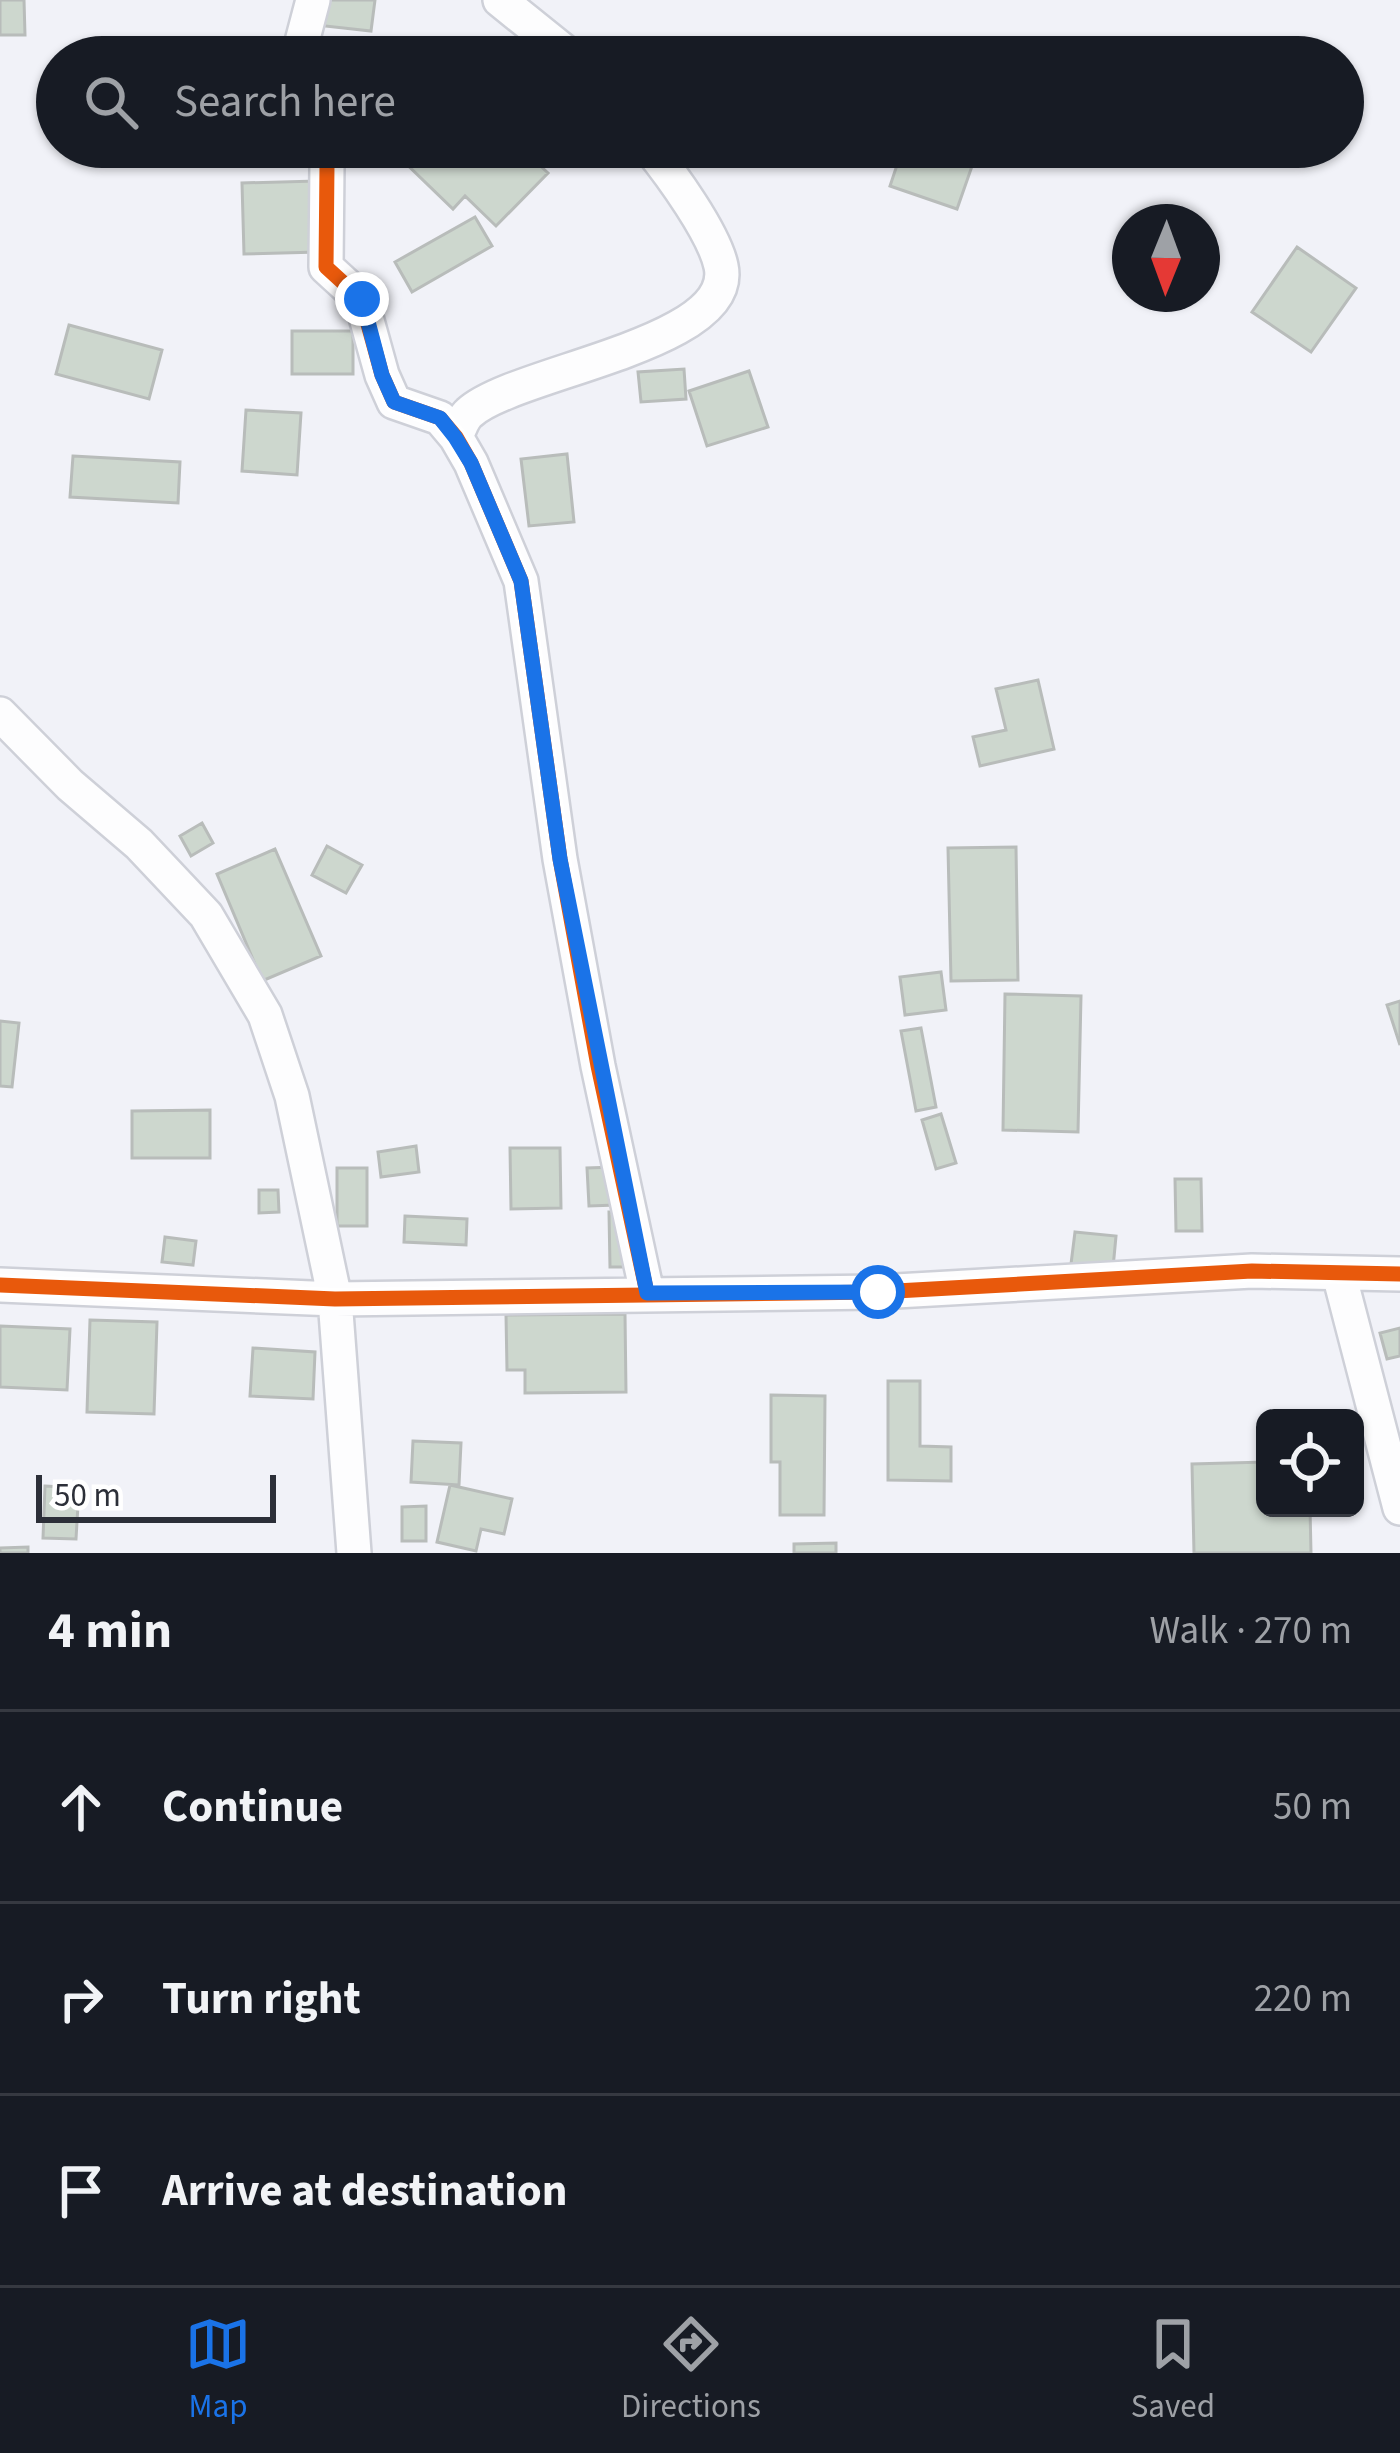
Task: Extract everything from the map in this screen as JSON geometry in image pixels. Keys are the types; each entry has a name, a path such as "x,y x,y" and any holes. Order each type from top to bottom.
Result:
{"street":[{"path":"304,36 313,0"},
{"path":"500,0 545,36"},
{"path":"327,168 326,267 362,299 394,402 462,425"},
{"path":"462,425 515,388 649,342 702,314 720,290 722,267 666,168"},
{"path":"462,425 471,463 521,581 560,859 647,1293"},
{"path":"0,714 70,785 139,844 206,915 265,1015 292,1096 335,1299 354,1553"},
{"path":"0,1285 335,1299 878,1292 1252,1271 1400,1274"},
{"path":"1339,1274 1400,1508"}],"building":[{"path":"0,0 24,0 25,35 0,35"},
{"path":"319,0 375,0 371,31 316,25"},
{"path":"411,168 543,168 548,173 496,226 465,196 453,209"},
{"path":"896,168 971,168 957,209 890,186"},
{"path":"316,181 318,252 244,254 242,183"},
{"path":"475,217 492,246 412,292 395,262"},
{"path":"1297,247 1356,288 1311,352 1252,312"},
{"path":"69,325 162,350 149,399 56,374"},
{"path":"292,331 353,331 353,374 292,374"},
{"path":"684,369 686,399 641,402 638,372"},
{"path":"749,371 768,427 707,446 689,391"},
{"path":"246,410 301,413 297,475 242,471"},
{"path":"567,454 574,522 529,526 521,459"},
{"path":"73,456 180,462 178,503 70,497"},
{"path":"1038,680 1054,749 980,766 973,737 1006,730 996,689"},
{"path":"202,823 213,843 191,856 180,836"},
{"path":"327,846 362,865 346,893 312,875"},
{"path":"1016,847 1018,980 951,981 948,848"},
{"path":"275,849 321,956 262,981 217,874"},
{"path":"941,972 946,1010 905,1015 900,977"},
{"path":"1005,994 1081,996 1078,1132 1003,1130"},
{"path":"1400,1001 1400,1045 1387,1005"},
{"path":"0,1021 19,1023 12,1087 0,1086"},
{"path":"921,1028 936,1107 916,1111 901,1031"},
{"path":"210,1110 210,1158 132,1158 132,1111"},
{"path":"941,1114 956,1163 936,1169 922,1120"},
{"path":"416,1146 419,1172 381,1177 378,1152"},
{"path":"510,1148 560,1148 561,1208 511,1209"},
{"path":"614,1167 616,1205 589,1206 587,1168"},
{"path":"337,1168 367,1168 367,1226 337,1226"},
{"path":"1175,1179 1201,1179 1202,1231 1176,1231"},
{"path":"259,1190 278,1190 279,1212 259,1213"},
{"path":"609,1212 624,1212 626,1267 610,1267"},
{"path":"405,1216 467,1219 466,1245 404,1242"},
{"path":"1075,1232 1116,1236 1113,1268 1071,1264"},
{"path":"165,1237 196,1241 193,1265 162,1262"},
{"path":"625,1314 626,1392 525,1393 525,1370 507,1370 506,1315"},
{"path":"90,1320 157,1322 154,1414 87,1412"},
{"path":"0,1326 70,1329 67,1390 0,1387"},
{"path":"1400,1328 1400,1356 1387,1359 1380,1333"},
{"path":"253,1348 315,1352 313,1399 250,1396"},
{"path":"888,1381 920,1381 920,1446 951,1447 951,1481 888,1480"},
{"path":"771,1395 825,1396 824,1515 780,1515 780,1462 771,1462"},
{"path":"413,1441 461,1443 459,1485 411,1482"},
{"path":"1256,1462 1256,1517 1310,1517 1311,1553 1194,1553 1192,1464"},
{"path":"450,1485 512,1499 504,1534 481,1529 476,1551 437,1542"},
{"path":"45,1486 79,1488 76,1539 43,1538"},
{"path":"426,1506 426,1541 402,1541 402,1507"},
{"path":"836,1543 836,1553 794,1553 794,1544"},
{"path":"28,1547 28,1553 0,1553 0,1548"}],"cycle path":[{"path":"327,168 326,267 361,299 394,402 440,418 456,437 521,581 560,859 647,1293"},
{"path":"0,1285 335,1299 878,1292 1252,1271 1400,1274"}],"route":[{"path":"362,299 394,402 440,418 455,437 471,463 521,581 560,859 647,1293 878,1292"}]}
